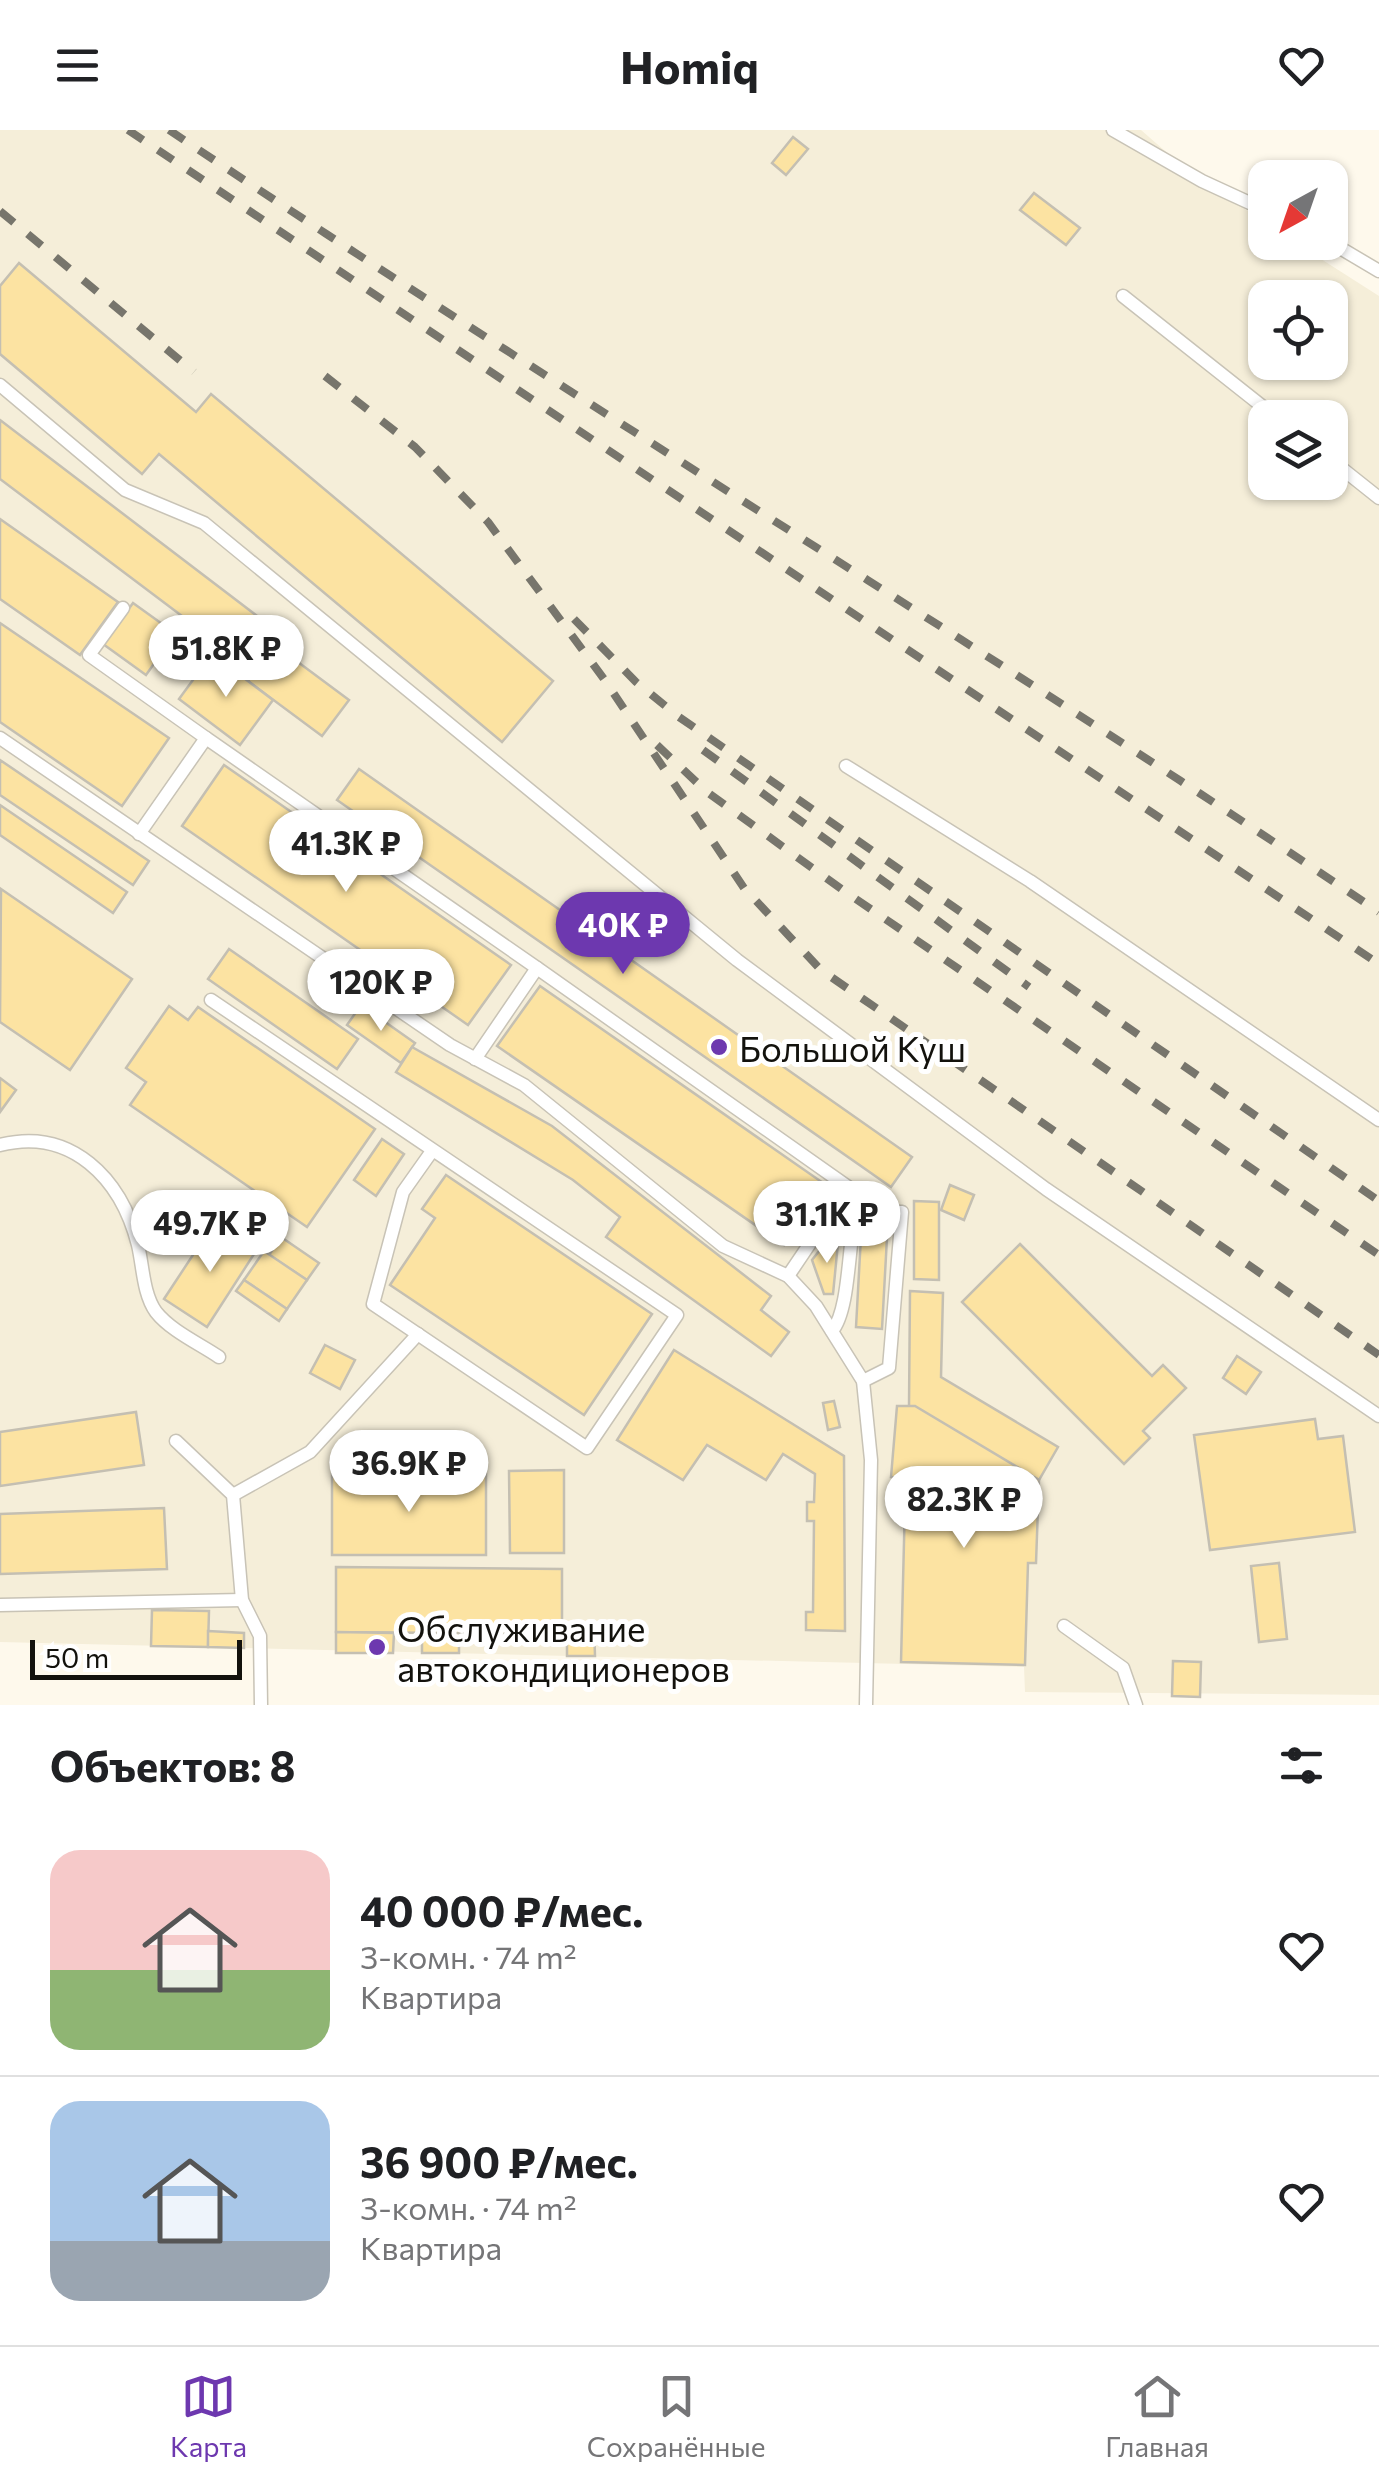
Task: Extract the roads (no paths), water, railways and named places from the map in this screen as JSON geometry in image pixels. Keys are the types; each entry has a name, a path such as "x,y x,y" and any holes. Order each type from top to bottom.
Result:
{"lane":[{"path":"1113,130 1202,181 1248,202"},
{"path":"1348,253 1379,271"},
{"path":"1124,296 1254,400"},
{"path":"0,385 125,490 204,523 737,960 1046,1189 1379,1416"},
{"path":"1348,474 1379,498"},
{"path":"123,608 89,655 848,1187 788,1276"},
{"path":"0,738 475,1059 524,1085 723,1246 788,1276 832,1331 863,1380 870,1460 866,1705"},
{"path":"139,834 206,738"},
{"path":"846,766 1030,881 1379,1120"},
{"path":"475,1059 538,968"},
{"path":"212,1000 677,1315 587,1448 373,1304 403,1192 432,1151"},
{"path":"0,1145 27,1138 65,1145 112,1184 137,1241 156,1311 219,1357"},
{"path":"832,1331 841,1320 848,1244 856,1212 862,1212"},
{"path":"863,1380 888,1368 902,1212 888,1212"},
{"path":"232,1494 310,1452 418,1334"},
{"path":"176,1441 232,1494 242,1600 260,1636 261,1705"},
{"path":"0,1606 242,1600"},
{"path":"1064,1626 1123,1668 1136,1705"}],"railway":[{"path":"128,130 1379,964"},
{"path":"169,130 1379,912"},
{"path":"0,211 194,372"},
{"path":"325,376 415,447 488,522 604,679 744,888 821,970 1379,1355"},
{"path":"574,619 636,682 679,717 1379,1201"},
{"path":"657,745 707,792 847,893 1379,1255"},
{"path":"703,750 1029,987"}],"place":[{"name":"Большой Куш","path":"719,1047"},
{"name":"Обслуживание автокондиционеров","path":"377,1647"}]}
